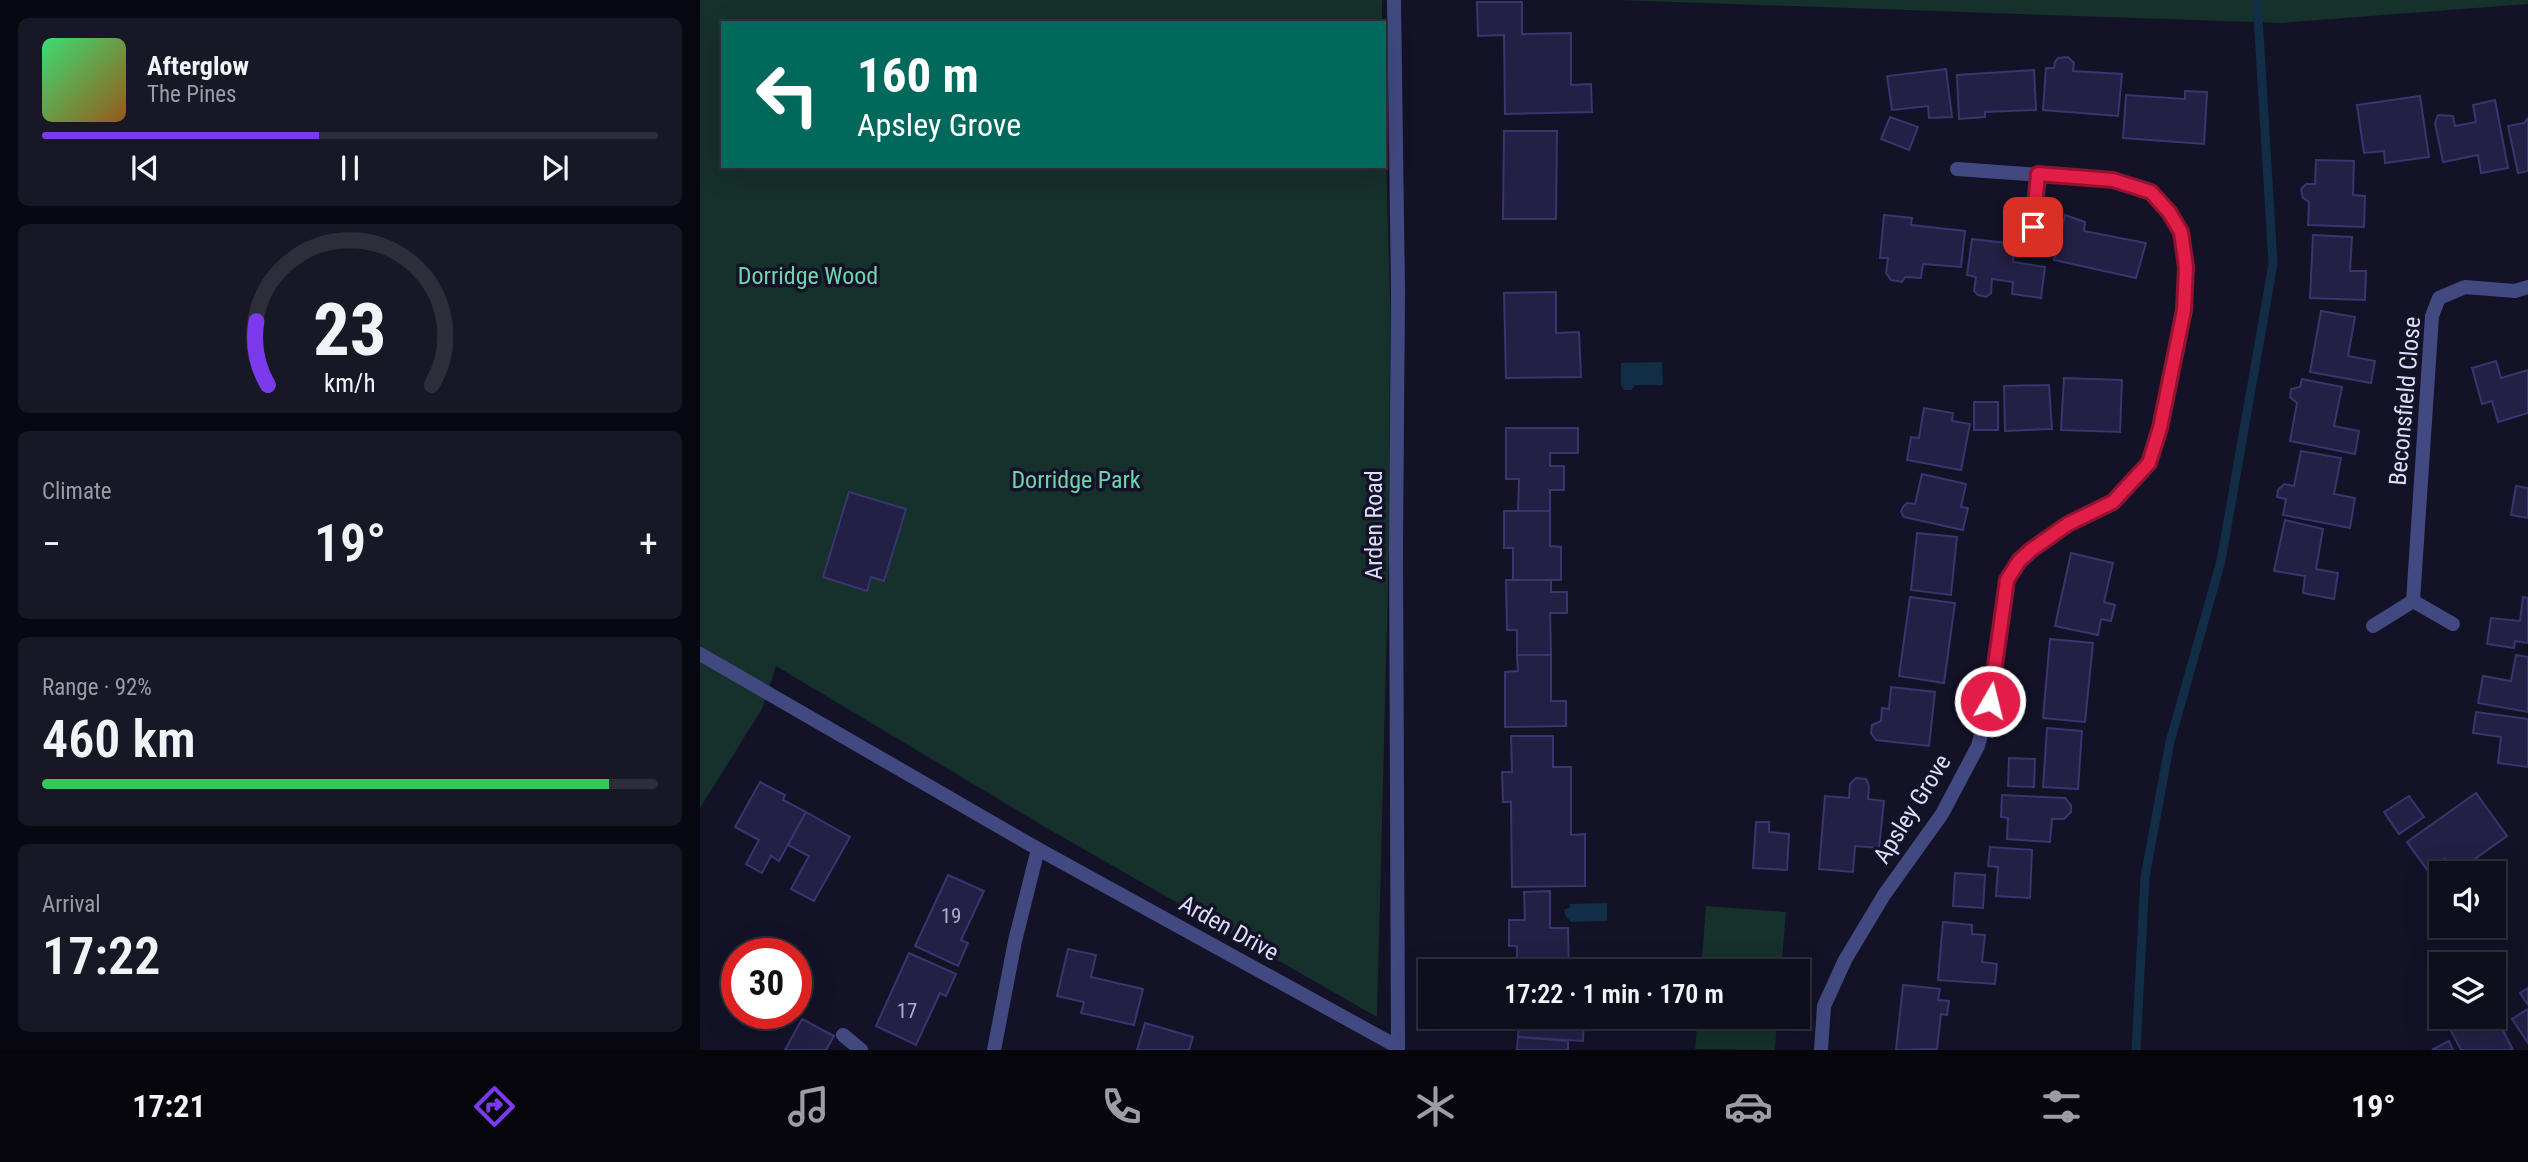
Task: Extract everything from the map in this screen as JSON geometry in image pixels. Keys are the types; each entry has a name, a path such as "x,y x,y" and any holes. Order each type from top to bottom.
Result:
{"street":[{"name":"Arden Road","path":"1394,0 1398,292 1398,1049"},
{"name":"Apsley Grove","path":"1821,1050 1824,1006 1845,960 1884,895 1942,814 1978,746 1990,701 2007,580 2019,561 2031,550 2068,524 2113,502 2149,463 2160,428 2184,310 2186,267 2181,232 2169,212 2151,192 2113,180 1957,169"},
{"path":"2033,227 2038,174"},
{"name":"Beconsfield Close","path":"2413,600 2432,316 2439,298 2465,287 2515,291 2528,287"},
{"path":"2373,626 2413,600 2453,624"},
{"name":"Arden Drive","path":"700,654 1038,849 1398,1049"},
{"path":"994,1050 1015,941 1038,849"},
{"path":"842,1035 861,1050"}],"green space":[{"name":"Dorridge Park","path":"700,0 1382,0 1382,21 721,21 721,168 1386,168 1386,157 1390,296 1389,548 1377,1017 1045,827 776,666 762,709 700,808"},
{"path":"1616,0 2528,0 2528,4 2281,23"},
{"path":"1706,906 1786,912 1782,959 1702,959"},
{"path":"1697,1029 1776,1029 1775,1050 1695,1049"}],"water":[{"path":"1662,362 1663,385 1635,385 1631,390 1624,390 1621,386 1621,363"},
{"path":"1607,903 1607,921 1571,922 1565,915 1564,910 1570,907 1570,904"}],"building":[{"path":"1477,2 1522,2 1522,34 1571,33 1571,85 1591,84 1592,112 1505,114 1504,35 1478,36"},
{"path":"2068,57 2074,63 2073,71 2122,74 2118,116 2043,110 2046,68 2054,68 2058,58"},
{"path":"1946,69 1952,117 1929,118 1928,106 1892,110 1887,76"},
{"path":"2034,70 2036,110 1985,112 1985,117 1959,119 1957,75"},
{"path":"2185,91 2207,92 2204,144 2123,138 2126,95 2185,99"},
{"path":"2420,96 2429,157 2385,163 2384,151 2364,153 2357,105"},
{"path":"2495,100 2508,168 2481,173 2478,155 2443,162 2435,123 2438,115 2453,116 2455,126 2476,122 2473,105"},
{"path":"1890,117 1918,127 1909,150 1881,139"},
{"path":"2528,118 2528,171 2518,173 2508,126 2524,123"},
{"path":"1504,131 1557,131 1556,219 1503,219"},
{"path":"2316,160 2354,161 2353,195 2365,196 2364,227 2308,225 2309,202 2303,198 2301,189 2306,184 2315,184"},
{"path":"1884,215 1912,218 1911,225 1965,231 1961,267 1923,264 1921,278 1905,277 1902,282 1891,280 1886,273 1888,258 1880,258"},
{"path":"2065,215 2085,222 2084,231 2146,243 2136,278 2054,260"},
{"path":"2313,235 2352,237 2350,271 2366,271 2365,300 2310,298"},
{"path":"1972,239 2015,244 2013,262 2045,267 2041,298 2012,294 2013,282 1992,279 1991,293 1986,297 1978,295 1974,291 1976,277 1967,275"},
{"path":"1556,292 1556,333 1579,332 1581,377 1506,378 1504,293"},
{"path":"2321,311 2355,317 2348,356 2375,361 2371,383 2310,372"},
{"path":"2496,361 2501,378 2528,370 2528,413 2498,422 2492,401 2482,404 2472,368"},
{"path":"2064,378 2122,380 2120,432 2061,430"},
{"path":"2302,379 2342,387 2334,426 2359,431 2355,454 2290,441 2297,403 2290,397 2291,389 2300,387"},
{"path":"2049,385 2052,429 2005,431 2004,386"},
{"path":"1974,402 1998,402 1998,430 1974,430"},
{"path":"1924,408 1953,413 1952,421 1970,424 1961,470 1907,460 1911,437 1919,438"},
{"path":"1506,428 1578,428 1578,453 1550,453 1550,466 1564,466 1564,490 1550,490 1550,511 1518,511 1519,479 1506,479"},
{"path":"2301,451 2341,458 2334,494 2355,498 2350,528 2283,515 2286,499 2277,497 2278,490 2284,484 2294,486"},
{"path":"1922,474 1966,484 1961,507 1968,508 1963,530 1904,517 1901,512 1903,507 1907,503 1915,504"},
{"path":"2516,486 2528,488 2528,518 2511,515"},
{"path":"849,492 906,509 884,581 871,577 867,591 823,577"},
{"path":"1504,511 1550,511 1550,546 1561,547 1561,580 1513,580 1513,548 1504,548"},
{"path":"2285,520 2323,529 2316,569 2338,573 2334,599 2303,593 2305,576 2274,571"},
{"path":"1917,533 1957,537 1951,595 1911,590"},
{"path":"2071,553 2113,563 2104,602 2115,605 2111,621 2101,619 2098,635 2055,626"},
{"path":"1506,580 1551,580 1551,592 1567,592 1567,613 1550,613 1551,655 1517,655 1517,630 1507,630"},
{"path":"1910,597 1955,603 1944,683 1899,676"},
{"path":"2523,597 2528,598 2528,643 2515,641 2514,648 2487,644 2491,618 2520,621"},
{"path":"2050,639 2093,643 2085,722 2043,718"},
{"path":"1517,655 1551,655 1551,701 1566,701 1566,726 1505,727 1505,672 1518,671"},
{"path":"2516,655 2528,657 2528,712 2478,703 2483,676 2511,681"},
{"path":"1891,687 1935,692 1929,746 1876,740 1871,733 1872,725 1881,721 1882,708 1889,709"},
{"path":"2476,712 2528,719 2528,767 2498,763 2501,737 2473,733"},
{"path":"2047,728 2082,731 2078,789 2043,787"},
{"path":"1511,736 1553,736 1553,767 1571,767 1571,835 1585,834 1585,886 1512,887 1511,802 1503,802 1502,772 1512,772"},
{"path":"2009,758 2035,759 2034,787 2008,786"},
{"path":"1856,778 1866,779 1869,786 1868,799 1884,801 1879,848 1855,846 1853,872 1819,869 1825,796 1849,798 1850,784"},
{"path":"760,782 785,795 783,800 806,812 779,861 771,856 762,873 746,864 759,840 735,827"},
{"path":"2476,793 2507,836 2472,861 2429,861 2428,871 2407,842"},
{"path":"2002,795 2065,798 2071,805 2071,812 2064,819 2052,819 2050,842 2007,839 2008,818 2001,817"},
{"path":"2409,796 2424,817 2399,834 2384,812"},
{"path":"806,812 850,837 814,901 791,889 809,856 788,845"},
{"path":"1756,822 1769,822 1769,832 1789,834 1787,870 1753,868"},
{"path":"1990,847 2032,850 2030,898 1996,896 1998,867 1988,866"},
{"path":"1955,873 1985,875 1983,908 1953,906"},
{"path":"948,875 984,891 961,940 968,943 958,966 915,946"},
{"path":"1550,891 1550,928 1568,928 1569,959 1517,959 1517,946 1509,946 1509,920 1525,920 1524,892"},
{"path":"1943,922 1972,925 1972,934 1985,935 1982,962 1997,964 1995,984 1938,980"},
{"path":"1068,949 1096,955 1091,977 1143,989 1134,1025 1081,1013 1084,1002 1057,996"},
{"path":"909,953 956,974 946,996 940,993 916,1045 876,1026"},
{"path":"1903,985 1940,989 1938,1000 1949,1001 1947,1015 1941,1014 1937,1049 1896,1050"},
{"path":"2528,988 2528,1005 2520,993"},
{"path":"2528,1009 2528,1043 2512,1019"},
{"path":"1145,1023 1193,1037 1189,1050 1137,1050"},
{"path":"812,1024 834,1036 826,1050 785,1050 797,1029 812,1029"},
{"path":"1518,1029 1584,1029 1583,1041 1518,1037"},
{"path":"2450,1029 2502,1029 2513,1050 2461,1050"},
{"path":"1518,1037 1568,1041 1568,1050 1517,1050"},
{"path":"2449,1041 2453,1050 2432,1050"}],"waterway":[{"path":"2136,1050 2145,877 2170,742 2221,561 2273,264 2257,0"}],"route":[{"path":"1990,701 2007,580 2019,561 2031,550 2068,524 2113,502 2149,463 2160,428 2184,310 2186,267 2181,232 2169,212 2151,192 2113,180 2038,174 2033,227"}],"park label":[{"name":"Dorridge Wood","path":"808,276"}]}
